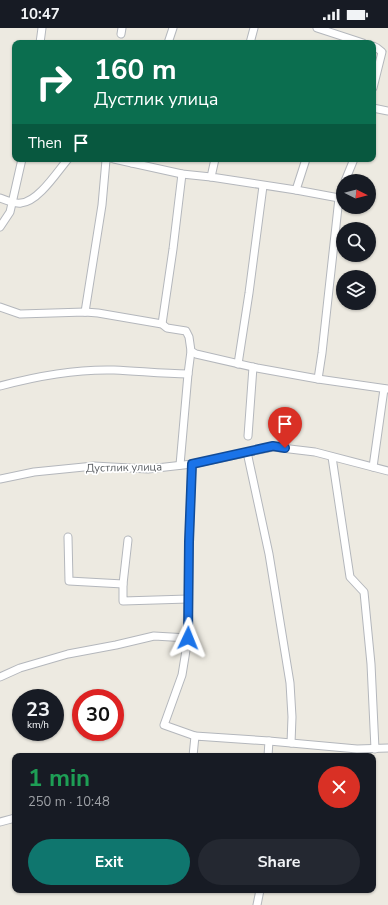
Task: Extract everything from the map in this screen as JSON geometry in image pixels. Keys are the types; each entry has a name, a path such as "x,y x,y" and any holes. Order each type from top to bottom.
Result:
{"street":[{"path":"40,40 42,28"},
{"path":"169,40 173,28"},
{"path":"251,40 254,28"},
{"path":"317,28 343,40"},
{"path":"376,48 382,52 376,76"},
{"path":"376,109 388,111"},
{"path":"0,227 10,212 14,201 21,162"},
{"path":"0,198 23,203 38,194 65,162"},
{"path":"85,312 102,205 105,162"},
{"path":"137,162 182,174 211,177 336,197"},
{"path":"211,177 214,162"},
{"path":"296,190 305,162"},
{"path":"348,174 353,162"},
{"path":"162,324 174,248 182,174"},
{"path":"238,364 263,186"},
{"path":"318,379 337,214"},
{"path":"0,307 20,314 85,312 133,318 162,324 167,328 186,331 189,337 191,351 180,464"},
{"path":"191,351 196,354 253,367 318,379 386,389 373,467"},
{"path":"248,436 253,367"},
{"path":"0,386 18,381 74,371 114,370 163,374 188,374"},
{"name":"Дустлик улица","path":"0,479 34,472 94,466 148,469 180,464 192,464 273,446 315,452 388,470"},
{"path":"247,452 268,554 289,676 292,717 291,742"},
{"path":"332,457 350,577 364,592 371,664 374,748"},
{"path":"192,464 188,638 182,675 164,725 195,736 291,742 353,752 374,748 388,748"},
{"path":"68,537 70,581 123,584"},
{"path":"128,540 123,584 123,601 188,599"},
{"path":"1,673 68,654 154,636 188,638"},
{"path":"193,753 195,736"},
{"path":"268,753 269,741"},
{"path":"0,822 12,819"},
{"path":"256,905 259,893"}],"route":[{"path":"188,638 190,602 188,599 189,542 192,464 273,446 285,448"}]}
